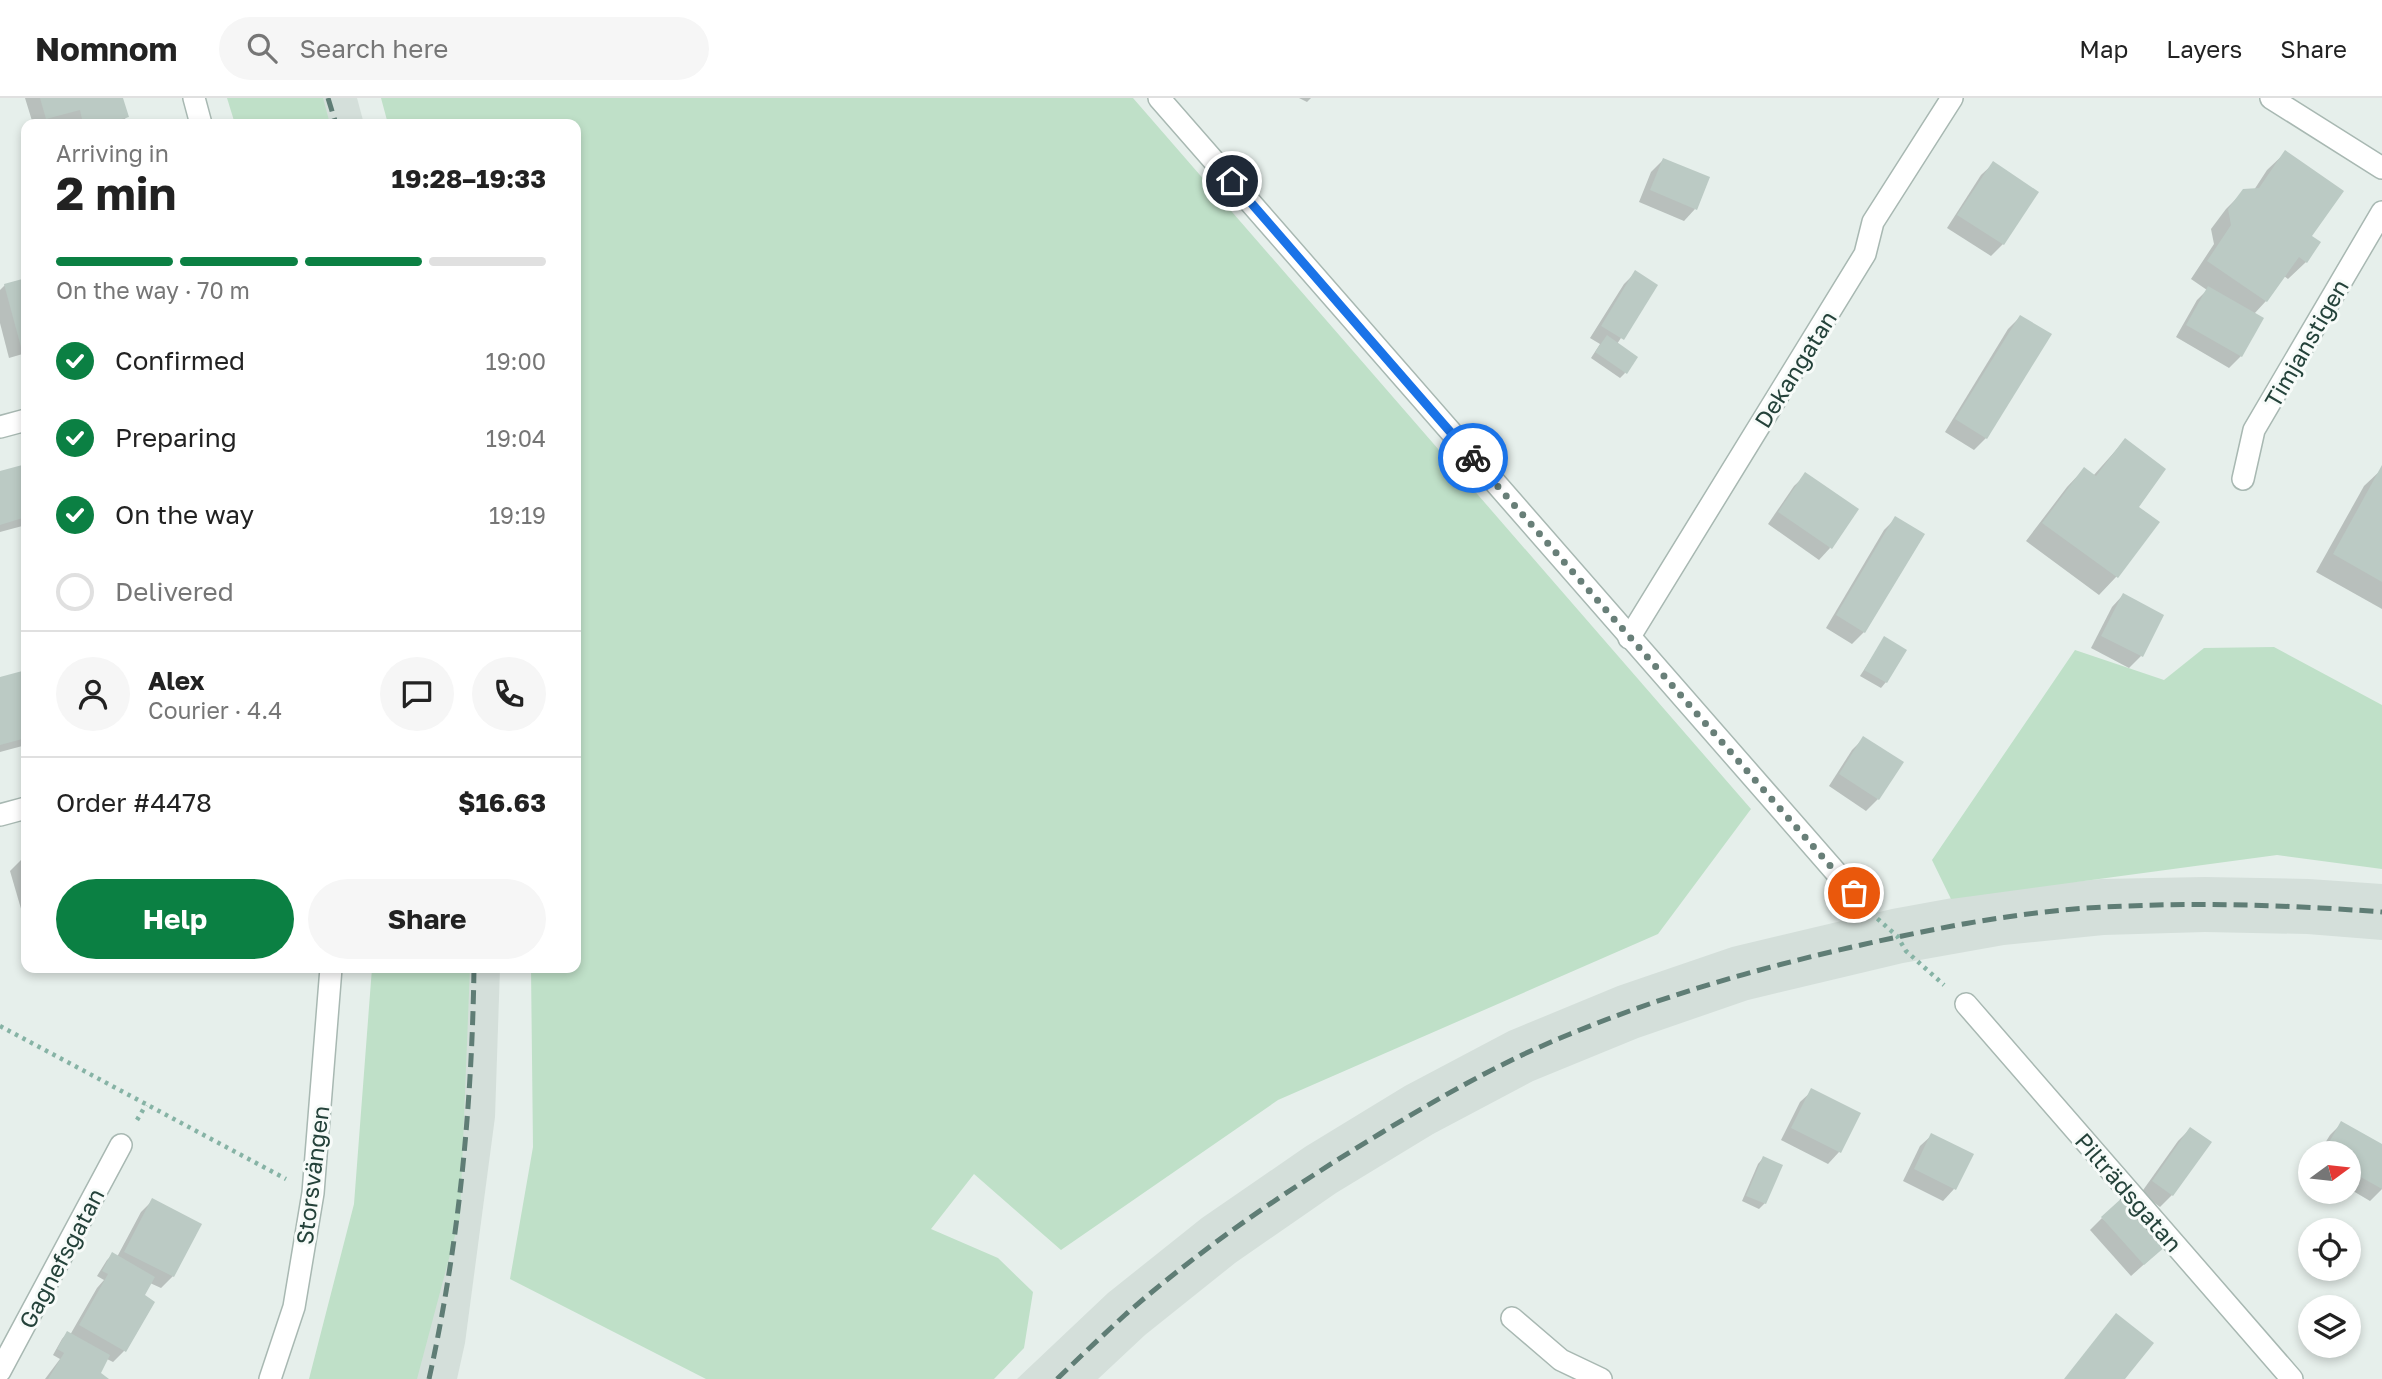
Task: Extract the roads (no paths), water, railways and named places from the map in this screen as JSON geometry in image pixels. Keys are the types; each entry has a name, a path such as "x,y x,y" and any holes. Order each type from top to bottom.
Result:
{"street":[{"path":"194,98 200,119"},
{"path":"1159,98 1854,893"},
{"name":"Dekangatan","path":"1629,638 1865,254 1873,222 1952,98"},
{"path":"2272,98 2382,168"},
{"name":"Timjanstigen","path":"2243,479 2254,430 2382,212"},
{"path":"0,427 21,421"},
{"path":"0,815 21,809"},
{"name":"Storsvängen","path":"270,1379 294,1307 313,1193 331,973"},
{"name":"Pilträdsgatan","path":"1966,1004 2278,1374"},
{"name":"Gagnefsgatan","path":"0,1371 121,1145"},
{"path":"1512,1318 1561,1360 1601,1379"}],"railway":[{"path":"328,98 334,119"},
{"path":"1057,1379 1126,1314 1187,1264 1315,1174 1468,1082 1563,1037 1646,1005 1731,978 1818,955 1952,926 2044,912 2140,905 2278,906 2382,912"},
{"path":"429,1379 448,1277 462,1174 474,973"}]}
